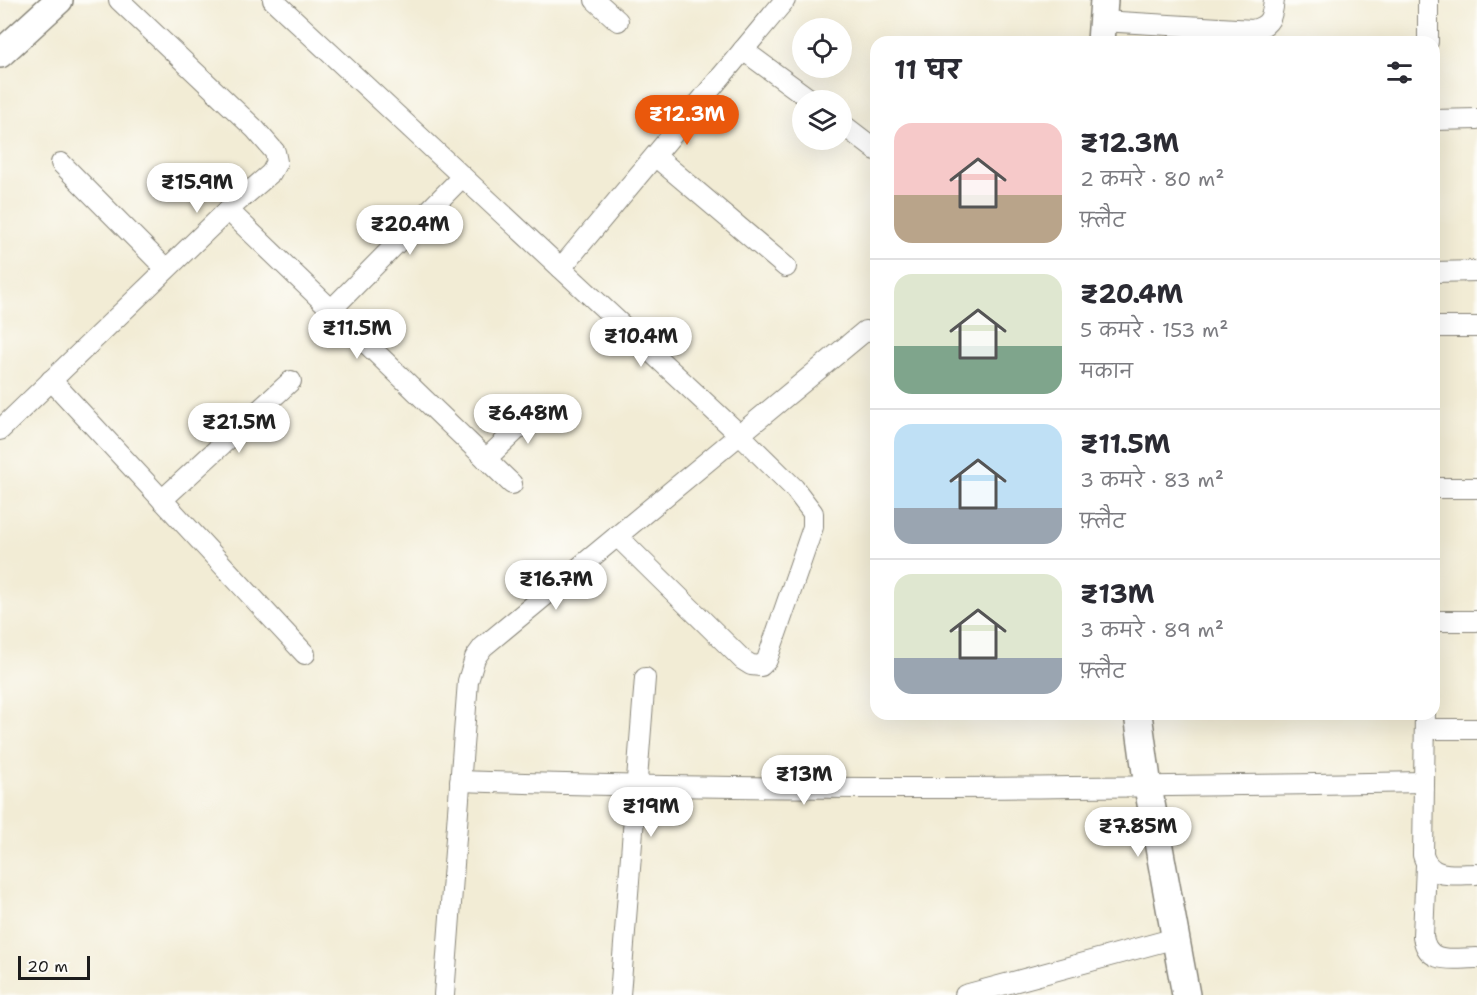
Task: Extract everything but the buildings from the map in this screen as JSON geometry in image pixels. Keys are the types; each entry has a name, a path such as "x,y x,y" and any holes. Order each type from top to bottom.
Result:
{"street":[{"path":"0,54 59,0"},
{"path":"0,430 228,210 272,173 277,162 275,152 255,129 119,0"},
{"path":"273,0 739,434 794,488 813,513 813,527 764,664 751,665 743,660 616,536"},
{"path":"595,0 618,21"},
{"path":"561,268 785,0"},
{"path":"1102,21 1253,30 1263,27 1269,21 1274,0"},
{"path":"1428,0 1428,36"},
{"path":"743,50 797,90"},
{"path":"1440,120 1477,119"},
{"path":"852,132 870,145"},
{"path":"655,156 786,267"},
{"path":"61,163 166,269"},
{"path":"332,309 462,177"},
{"path":"228,210 512,484"},
{"path":"1440,272 1477,271"},
{"path":"1440,327 1477,327"},
{"path":"444,995 468,681 475,658 483,647 865,331"},
{"path":"51,380 305,654"},
{"path":"162,500 291,381"},
{"path":"486,459 545,403"},
{"path":"1440,488 1477,488"},
{"path":"1440,621 1477,621"},
{"path":"620,995 645,678"},
{"path":"1139,720 1148,787 1186,995"},
{"path":"1477,729 1425,721 1424,855 1426,865 1423,936 1430,954 1439,958 1477,958"},
{"path":"460,781 636,787 1148,787 1424,782"},
{"path":"1426,865 1434,872 1477,874"},
{"path":"965,995 1176,938"}]}
